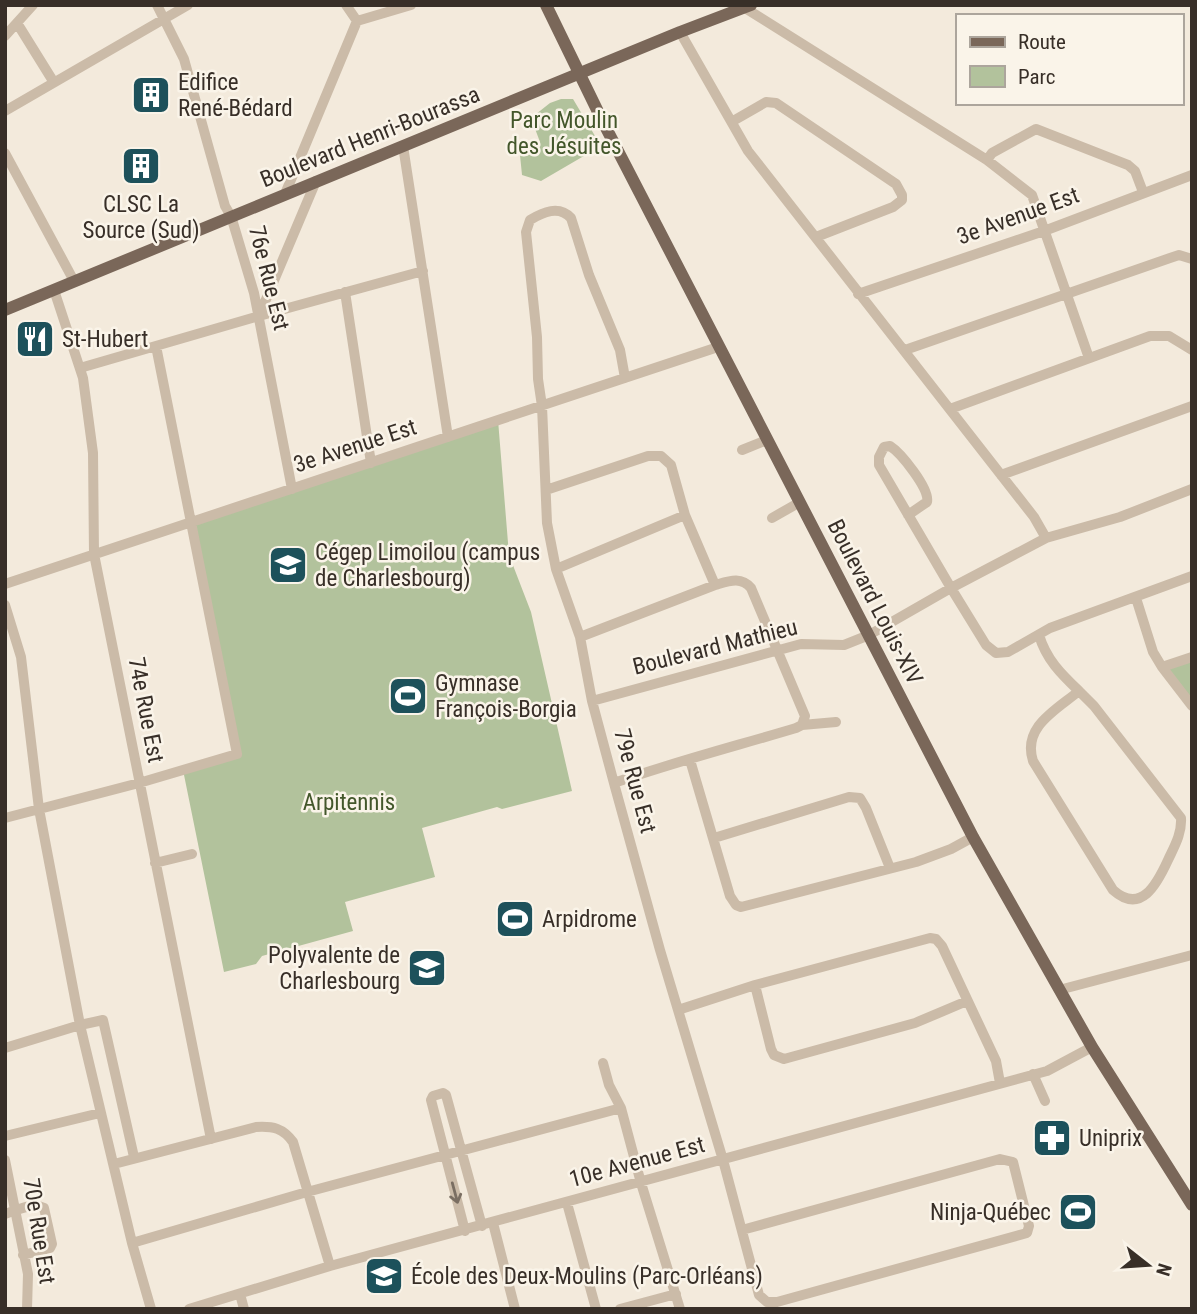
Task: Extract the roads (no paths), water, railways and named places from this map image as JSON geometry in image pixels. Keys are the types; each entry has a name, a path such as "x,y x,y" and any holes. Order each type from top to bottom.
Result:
{"main road":[{"name":"Boulevard Louis-XIV","path":"546,5 718,347 973,836 1092,1047 1192,1205"},
{"name":"Boulevard Henri-Bourassa","path":"5,310 748,6"}],"street":[{"path":"5,36 33,5"},
{"name":"76e Rue Est","path":"157,5 184,59 225,206 231,216 254,293 292,489"},
{"path":"5,111 188,5"},
{"path":"346,5 357,21"},
{"path":"357,21 411,5"},
{"path":"748,6 987,160 1032,195 1089,358"},
{"path":"285,194 357,21"},
{"path":"17,23 53,81"},
{"path":"680,32 748,151 1034,517 1046,538"},
{"path":"733,121 766,102 776,103 896,184 900,190 902,200 893,207 816,237"},
{"path":"987,160 992,153 1036,129 1128,165 1136,171 1143,192"},
{"path":"403,146 448,437"},
{"path":"5,153 10,172 74,281"},
{"name":"3e Avenue Est","path":"858,294 1044,231 1192,175"},
{"path":"259,316 316,181"},
{"name":"79e Rue Est","path":"625,378 620,350 589,275 571,218 567,213 554,210 530,220 526,232 542,405 547,523 556,569 580,637 592,701 614,783 723,1160 759,1295 771,1303 1027,1231 1026,1212 1013,1162 999,1158 742,1230"},
{"path":"905,350 1179,255 1192,259"},
{"path":"80,368 423,271"},
{"name":"74e Rue Est","path":"54,290 80,368 93,453 94,554 211,1139"},
{"path":"345,292 371,463"},
{"path":"950,409 1155,335 1169,336 1192,350"},
{"path":"5,818 237,754 156,346"},
{"name":"3e Avenue Est","path":"5,584 718,347"},
{"path":"1001,475 1192,406"},
{"path":"742,450 767,440"},
{"path":"908,515 927,502 927,492 897,451 890,446 884,447 878,457 879,465 908,515 951,588 991,650 996,653 1008,652 1050,628 1192,576"},
{"path":"546,489 656,454 667,460 671,465 685,515 715,585"},
{"name":"Boulevard Mathieu","path":"592,701 801,644 844,645 869,635 1046,538 1120,517 1192,489"},
{"path":"772,518 800,502"},
{"path":"556,569 685,515"},
{"path":"580,637 715,585 731,581 747,583 803,710 805,716 802,725"},
{"path":"1136,598 1147,635 1162,667 1192,706"},
{"path":"5,605 21,657 39,809 79,1025 132,1243 151,1309"},
{"path":"1039,635 1050,661 1094,706 1181,818 1179,835 1159,880 1147,894 1136,899 1124,898 1113,890 1033,761 1029,750 1032,736 1041,723 1079,691"},
{"path":"1162,667 1192,657"},
{"path":"614,783 652,769 690,761 802,725 835,722"},
{"path":"690,761 730,896 736,905 741,907 916,862 951,849 973,836"},
{"path":"714,838 855,797 860,798 866,808 890,869"},
{"path":"155,863 192,854"},
{"path":"678,1010 755,985 930,938 940,942 996,1060 1000,1083"},
{"path":"1059,990 1192,955"},
{"path":"755,985 771,1049 774,1055 784,1059 915,1023 968,1001"},
{"path":"5,1048 103,1020 134,1157"},
{"name":"10e Avenue Est","path":"189,1309 330,1266 1033,1074 1071,1060 1092,1047"},
{"path":"603,1063 608,1085 621,1108 680,1309"},
{"path":"1033,1074 1045,1101"},
{"path":"465,1231 431,1100 438,1094 446,1095 515,1309"},
{"path":"132,1243 307,1192 621,1108"},
{"path":"5,1136 100,1113"},
{"path":"114,1164 256,1127 273,1126 286,1132 293,1142 330,1266"},
{"name":"70e Rue Est","path":"5,1160 11,1212 28,1274 27,1309"},
{"path":"567,1203 596,1309"},
{"path":"11,1212 40,1206 44,1208 52,1240 50,1248 23,1255"},
{"path":"240,1294 244,1309"},
{"path":"620,1309 676,1294"}],"place":[{"name":"Edifice René-Bédard","path":"151,95"},
{"name":"CLSC La Source (Sud)","path":"141,166"},
{"name":"St-Hubert","path":"35,339"},
{"name":"Cégep Limoilou (campus de Charlesbourg)","path":"288,565"},
{"name":"Gymnase François-Borgia","path":"408,696"},
{"name":"Arpidrome","path":"515,919"},
{"name":"Polyvalente de Charlesbourg","path":"427,968"},
{"name":"Uniprix","path":"1052,1138"},
{"name":"Ninja-Québec","path":"1078,1212"},
{"name":"École des Deux-Moulins (Parc-Orléans)","path":"384,1276"}],"park label":[{"name":"Parc Moulin des Jésuites","path":"564,133"},
{"name":"Arpitennis","path":"349,802"}]}
